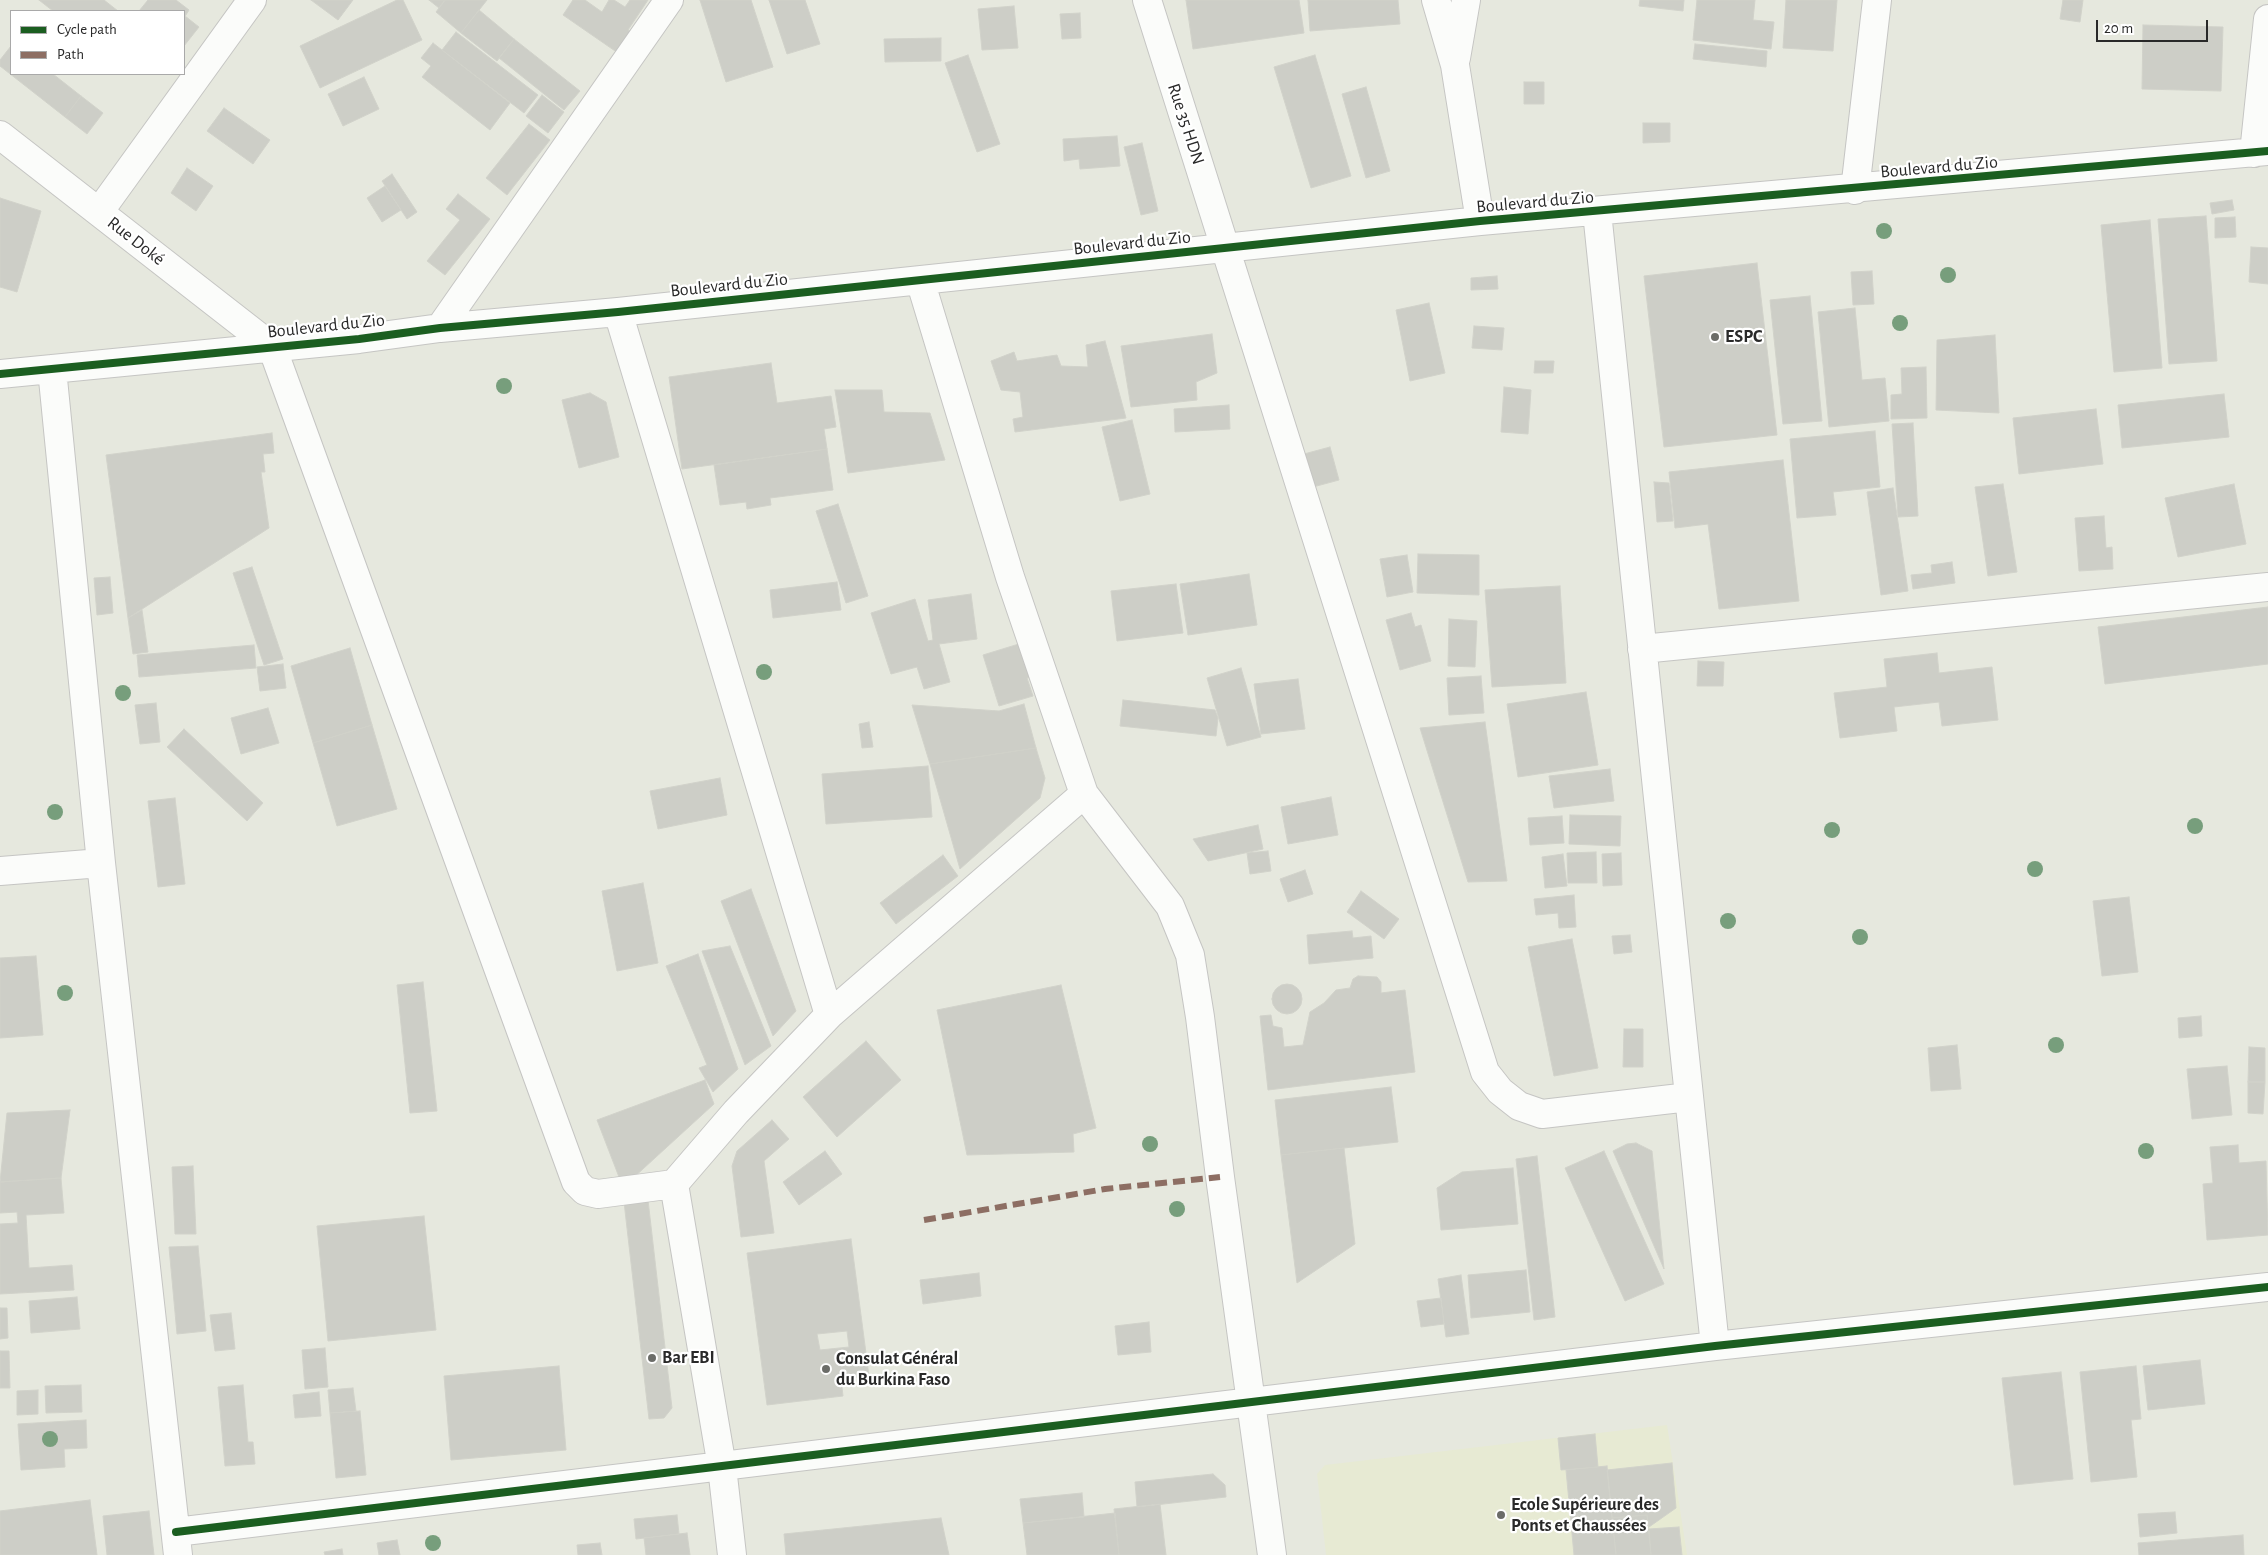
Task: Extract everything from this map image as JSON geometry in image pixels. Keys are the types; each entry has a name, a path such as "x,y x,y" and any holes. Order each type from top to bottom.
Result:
{"street":[{"path":"99,212 252,0"},
{"path":"440,328 669,0"},
{"name":"Rue 35 HDN","path":"1146,0 1485,1072 1500,1091 1519,1106 1542,1114 1689,1097"},
{"path":"1436,0 1455,65 1480,221"},
{"path":"1455,65 1466,0"},
{"path":"1855,190 1877,0"},
{"path":"2261,152 2268,19"},
{"name":"Rue Doké","path":"0,135 272,347"},
{"name":"Boulevard du Zio","path":"0,374 359,339 440,328 618,312 1480,221 1855,190 2261,152"},
{"path":"1597,212 1715,1346"},
{"path":"920,280 1010,577 1084,794 1170,906 1190,956 1200,1017 1272,1555"},
{"path":"618,312 829,1015"},
{"path":"272,347 576,1182 585,1191 598,1194 674,1184 736,1112 829,1015 1084,794"},
{"path":"52,369 101,863 177,1544 722,1467 1715,1346 2268,1287"},
{"path":"1642,649 2268,587"},
{"path":"0,871 101,863"},
{"path":"674,1184 722,1467 732,1555"}],"shaded area":[{"name":"Ecole Supérieure des Ponts et Chaussées","path":"1667,1425 1687,1555 1326,1555 1317,1474 1325,1465"}],"building":[{"path":"39,0 104,0 117,10 52,10"},
{"path":"148,0 176,0 189,10 185,16 185,10 140,10"},
{"path":"311,0 353,0 338,20"},
{"path":"397,0 403,0 422,40 320,88 300,46"},
{"path":"429,0 445,0 439,8"},
{"path":"445,0 487,0 461,33 436,12"},
{"path":"573,0 585,0 602,12 609,0 614,0 625,7 630,0 648,0 628,30 632,32 618,53 563,15"},
{"path":"700,0 751,0 773,67 726,82"},
{"path":"769,0 805,0 820,44 787,54"},
{"path":"1186,0 1299,0 1304,33 1193,49"},
{"path":"1308,0 1398,0 1400,24 1310,31"},
{"path":"1640,0 1684,0 1683,11 1639,6"},
{"path":"1697,0 1755,0 1753,20 1774,22 1771,49 1693,40"},
{"path":"1786,0 1837,0 1833,51 1783,48"},
{"path":"2063,0 2083,0 2080,22 2060,19"},
{"path":"1014,6 1018,48 982,50 978,9"},
{"path":"479,10 514,39 497,61 461,33"},
{"path":"1080,13 1081,38 1062,39 1060,14"},
{"path":"185,16 199,27 185,45"},
{"path":"2143,25 2223,27 2221,91 2142,89"},
{"path":"456,32 538,95 524,113 442,50"},
{"path":"941,38 941,61 885,62 884,39"},
{"path":"514,39 580,91 564,110 499,58"},
{"path":"433,43 510,103 490,130 422,77 431,66 421,58"},
{"path":"1695,44 1767,51 1766,67 1693,59"},
{"path":"10,47 10,74 0,66 0,60"},
{"path":"968,55 1000,144 977,152 945,63"},
{"path":"1315,55 1351,176 1311,188 1274,67"},
{"path":"11,75 54,75 81,96 65,117"},
{"path":"364,77 379,109 343,126 328,94"},
{"path":"1524,82 1544,82 1544,104 1524,104"},
{"path":"1366,87 1390,171 1366,178 1342,94"},
{"path":"542,95 564,112 548,133 526,116"},
{"path":"81,96 103,113 87,134 65,117"},
{"path":"224,108 270,140 253,164 207,131"},
{"path":"1643,123 1670,123 1670,142 1643,143"},
{"path":"529,124 550,140 507,195 486,178"},
{"path":"1117,136 1120,166 1080,169 1079,159 1064,161 1063,139"},
{"path":"1142,143 1158,211 1141,215 1124,147"},
{"path":"187,168 213,186 196,211 171,193"},
{"path":"392,174 417,212 407,219 382,181"},
{"path":"385,186 401,210 382,222 367,198"},
{"path":"458,194 490,219 445,275 427,261 460,220 446,209"},
{"path":"0,198 41,211 17,292 0,287"},
{"path":"2232,200 2234,210 2212,214 2210,203"},
{"path":"2206,216 2217,361 2169,364 2158,219"},
{"path":"2235,217 2236,237 2215,238 2215,218"},
{"path":"2150,220 2162,368 2114,372 2101,225"},
{"path":"2251,247 2268,248 2268,284 2249,282"},
{"path":"1757,263 1777,435 1664,447 1644,276"},
{"path":"1872,271 1874,304 1853,305 1851,272"},
{"path":"1497,276 1498,289 1471,290 1471,278"},
{"path":"1810,296 1822,421 1783,424 1770,300"},
{"path":"1429,303 1445,373 1410,381 1396,310"},
{"path":"1855,308 1862,380 1885,378 1889,421 1829,427 1818,312"},
{"path":"1474,326 1504,328 1502,350 1472,348"},
{"path":"1212,334 1217,373 1196,382 1197,400 1131,407 1121,346"},
{"path":"1995,335 1999,413 1936,410 1937,340"},
{"path":"1105,341 1126,418 1015,432 1013,419 1023,417 1020,392 1001,390 991,361 1014,352 1017,361 1057,355 1061,366 1088,367 1086,345"},
{"path":"1535,361 1554,361 1553,373 1534,373"},
{"path":"771,363 777,403 831,396 836,427 824,429 827,449 682,469 669,377"},
{"path":"1926,367 1927,418 1891,419 1891,395 1902,394 1901,368"},
{"path":"1504,387 1531,390 1528,434 1501,432"},
{"path":"835,390 882,390 884,412 930,413 945,460 848,473"},
{"path":"590,393 606,402 619,457 579,468 562,400"},
{"path":"2224,394 2229,437 2122,448 2118,405"},
{"path":"1229,405 1230,429 1175,432 1174,409"},
{"path":"2096,409 2103,464 2019,474 2013,418"},
{"path":"1132,420 1150,494 1120,501 1102,427"},
{"path":"1913,423 1918,516 1898,517 1892,424"},
{"path":"1875,431 1880,487 1833,492 1836,515 1797,518 1790,439"},
{"path":"272,433 274,453 263,454 265,472 261,472 269,528 128,618 106,455"},
{"path":"1330,447 1339,480 1313,487 1304,454"},
{"path":"827,449 833,490 770,498 771,505 747,509 746,502 720,505 714,465"},
{"path":"1783,460 1799,601 1719,609 1708,524 1675,528 1669,472"},
{"path":"1654,482 1669,483 1673,521 1657,522"},
{"path":"2003,484 2017,572 1988,576 1975,487"},
{"path":"2234,484 2246,544 2178,557 2165,498"},
{"path":"1893,488 1908,591 1881,595 1867,492"},
{"path":"838,504 868,596 846,603 816,511"},
{"path":"2104,516 2106,548 2112,547 2113,569 2079,571 2075,518"},
{"path":"1418,554 1479,555 1479,595 1417,593"},
{"path":"1407,555 1413,592 1387,597 1380,559"},
{"path":"1952,562 1955,583 1913,589 1911,575 1932,573 1931,565"},
{"path":"252,567 283,659 264,665 233,573"},
{"path":"1249,574 1257,625 1188,635 1180,584"},
{"path":"110,577 113,613 97,615 94,578"},
{"path":"837,582 841,610 773,618 770,590"},
{"path":"1176,584 1183,633 1117,641 1111,591"},
{"path":"1560,586 1566,683 1492,687 1485,590"},
{"path":"971,594 977,639 939,644 950,682 924,689 917,667 891,674 871,613 915,599 928,641 933,640 928,600"},
{"path":"2268,607 2268,664 2105,684 2098,627"},
{"path":"142,610 148,652 133,654 128,618"},
{"path":"1411,613 1415,627 1421,625 1431,661 1400,670 1386,620"},
{"path":"1449,619 1477,621 1475,667 1448,666"},
{"path":"1022,643 1033,677 1027,678 1033,696 999,706 983,655"},
{"path":"254,645 256,668 139,677 137,655"},
{"path":"350,648 372,725 313,743 291,666"},
{"path":"1937,653 1939,673 1992,667 1998,720 1942,726 1939,702 1894,707 1897,731 1840,738 1834,693 1887,687 1884,659"},
{"path":"1698,661 1724,662 1723,686 1697,686"},
{"path":"283,664 286,688 260,691 257,667"},
{"path":"1241,668 1261,737 1227,746 1207,678"},
{"path":"1481,676 1484,713 1449,715 1447,678"},
{"path":"1298,679 1305,729 1261,734 1254,684"},
{"path":"1586,692 1598,765 1518,777 1507,704"},
{"path":"1123,700 1215,710 1218,718 1216,736 1120,726"},
{"path":"156,703 160,742 140,744 135,705"},
{"path":"1024,704 1036,748 930,764 912,705 999,711"},
{"path":"268,708 279,743 241,754 231,718"},
{"path":"869,722 873,747 862,748 859,724"},
{"path":"1485,722 1507,881 1468,882 1420,728"},
{"path":"372,725 397,809 337,826 313,743"},
{"path":"184,729 263,803 247,821 167,747"},
{"path":"1036,748 1045,778 1040,798 960,869 930,764"},
{"path":"928,766 932,817 826,824 822,774"},
{"path":"1610,769 1614,801 1554,808 1549,776"},
{"path":"720,778 727,815 658,829 650,791"},
{"path":"1331,797 1338,835 1288,844 1281,807"},
{"path":"175,798 185,884 158,887 148,801"},
{"path":"1570,815 1621,816 1620,846 1569,844"},
{"path":"1562,816 1564,843 1530,845 1528,818"},
{"path":"1258,825 1263,849 1208,861 1193,839"},
{"path":"1268,851 1271,871 1250,874 1247,853"},
{"path":"1596,852 1597,883 1568,883 1567,853"},
{"path":"1621,853 1622,885 1603,886 1602,854"},
{"path":"1563,854 1567,886 1545,888 1542,857"},
{"path":"943,855 958,876 896,924 880,903"},
{"path":"1305,870 1313,894 1288,902 1280,879"},
{"path":"643,883 658,963 617,971 602,891"},
{"path":"751,889 796,1011 773,1036 721,901"},
{"path":"1361,891 1399,919 1384,939 1347,912"},
{"path":"1574,895 1576,927 1559,928 1558,913 1536,915 1534,899"},
{"path":"2129,897 2138,972 2102,976 2093,901"},
{"path":"1352,931 1353,938 1371,936 1373,958 1309,964 1307,935"},
{"path":"1630,935 1632,952 1614,954 1612,936"},
{"path":"1572,939 1598,1068 1554,1076 1528,947"},
{"path":"730,946 771,1046 745,1065 702,951"},
{"path":"698,954 738,1069 713,1092 699,1068 707,1065 666,966"},
{"path":"36,956 43,1035 0,1038 0,958"},
{"path":"1358,976 1377,977 1381,982 1381,993 1405,990 1415,1072 1268,1090 1260,1016 1271,1015 1273,1026 1282,1028 1284,1047 1303,1045 1310,1012 1324,1003 1336,990 1350,988 1353,979"},
{"path":"423,982 437,1111 410,1113 397,985"},
{"path":"1287,984 1298,988 1302,999 1298,1010 1287,1014 1276,1010 1272,999 1276,988"},
{"path":"1061,985 1096,1128 1073,1134 1074,1152 967,1155 937,1010"},
{"path":"2201,1016 2202,1036 2179,1038 2178,1018"},
{"path":"1624,1029 1643,1029 1643,1067 1623,1067"},
{"path":"866,1041 901,1080 837,1137 803,1097"},
{"path":"1957,1045 1961,1089 1931,1091 1928,1048"},
{"path":"2249,1047 2265,1048 2265,1082 2248,1082"},
{"path":"2227,1066 2232,1115 2192,1119 2187,1069"},
{"path":"705,1080 714,1104 632,1179 619,1177 597,1120"},
{"path":"2248,1082 2265,1082 2263,1114 2248,1113"},
{"path":"1391,1087 1398,1142 1281,1155 1275,1100"},
{"path":"70,1110 61,1178 0,1182 7,1113"},
{"path":"772,1120 789,1139 764,1161 774,1233 741,1237 732,1166 737,1151"},
{"path":"1636,1143 1652,1151 1664,1269 1613,1151 1627,1144"},
{"path":"2238,1145 2239,1163 2266,1161 2268,1235 2207,1240 2203,1184 2213,1183 2210,1147"},
{"path":"1344,1148 1355,1244 1297,1283 1281,1155"},
{"path":"825,1151 842,1174 799,1205 783,1182"},
{"path":"1604,1151 1664,1284 1625,1301 1565,1168"},
{"path":"1537,1156 1555,1317 1534,1320 1516,1159"},
{"path":"193,1166 196,1234 175,1234 172,1167"},
{"path":"1513,1168 1518,1224 1441,1230 1437,1188 1462,1172"},
{"path":"61,1178 64,1213 26,1215 29,1268 72,1265 74,1290 0,1294 0,1224 18,1223 17,1212 0,1213 0,1182"},
{"path":"648,1200 672,1408 664,1418 649,1419 624,1202"},
{"path":"424,1216 436,1330 328,1341 317,1226"},
{"path":"851,1239 869,1376 841,1379 843,1396 767,1405 747,1253","holes":["847,1331 849,1347 820,1350 817,1334"]},
{"path":"198,1246 206,1331 177,1334 169,1247"},
{"path":"1526,1270 1530,1312 1471,1318 1468,1275"},
{"path":"979,1273 981,1296 923,1304 920,1280"},
{"path":"1461,1275 1469,1334 1446,1337 1438,1279"},
{"path":"77,1297 80,1329 31,1333 29,1301"},
{"path":"1441,1298 1444,1324 1421,1327 1417,1301"},
{"path":"0,1308 7,1308 8,1338 0,1339"},
{"path":"231,1313 235,1349 215,1351 210,1315"},
{"path":"1149,1322 1151,1352 1118,1355 1115,1326"},
{"path":"325,1348 328,1387 305,1389 302,1350"},
{"path":"0,1351 9,1351 10,1388 0,1388"},
{"path":"2200,1360 2205,1404 2148,1410 2143,1366"},
{"path":"559,1366 566,1450 451,1460 444,1376"},
{"path":"2136,1366 2141,1419 2131,1420 2137,1477 2091,1482 2080,1372"},
{"path":"2061,1372 2073,1479 2014,1485 2002,1378"},
{"path":"81,1385 82,1412 46,1413 45,1386"},
{"path":"243,1385 248,1442 253,1442 255,1464 225,1466 218,1387"},
{"path":"353,1388 356,1411 330,1413 328,1390"},
{"path":"38,1390 38,1414 17,1415 17,1391"},
{"path":"319,1392 321,1416 295,1418 293,1395"},
{"path":"360,1411 366,1475 336,1478 330,1413"},
{"path":"86,1420 87,1448 64,1449 65,1467 21,1470 18,1424"},
{"path":"1595,1434 1598,1467 1561,1470 1558,1438"},
{"path":"1672,1463 1676,1508 1649,1527 1647,1515 1612,1518 1607,1470"},
{"path":"1607,1466 1616,1555 1574,1555 1566,1470"},
{"path":"1213,1474 1225,1485 1226,1497 1137,1507 1135,1482"},
{"path":"1082,1493 1084,1517 1023,1523 1020,1499"},
{"path":"90,1500 97,1555 0,1555 0,1511"},
{"path":"1160,1504 1166,1555 1119,1555 1114,1509"},
{"path":"149,1511 154,1555 107,1555 103,1516"},
{"path":"2175,1512 2177,1533 2140,1537 2138,1514"},
{"path":"1115,1513 1119,1555 1027,1555 1023,1523"},
{"path":"677,1515 679,1534 636,1539 634,1519"},
{"path":"1647,1515 1651,1555 1616,1555 1612,1518"},
{"path":"941,1518 949,1555 786,1555 784,1534"},
{"path":"1679,1527 1682,1555 1651,1555 1649,1529"},
{"path":"687,1533 690,1555 646,1555 644,1538"},
{"path":"2243,1535 2244,1555 2139,1555 2138,1543"},
{"path":"397,1540 400,1555 379,1555 377,1543"},
{"path":"600,1543 602,1555 578,1555 577,1545"},
{"path":"342,1549 343,1555 325,1555 324,1552"}],"marked path":[{"path":"924,1220 1105,1189 1220,1177"}],"cycle path":[{"path":"0,374 359,339 440,328 618,312 1480,221 2268,151"},
{"path":"176,1532 1715,1346 2268,1287"}],"place":[{"name":"ESPC","path":"1715,337"},
{"name":"Bar EBI","path":"652,1358"},
{"name":"Consulat Général du Burkina Faso","path":"826,1369"},
{"name":"Ecole Supérieure des Ponts et Chaussées","path":"1501,1515"}]}
